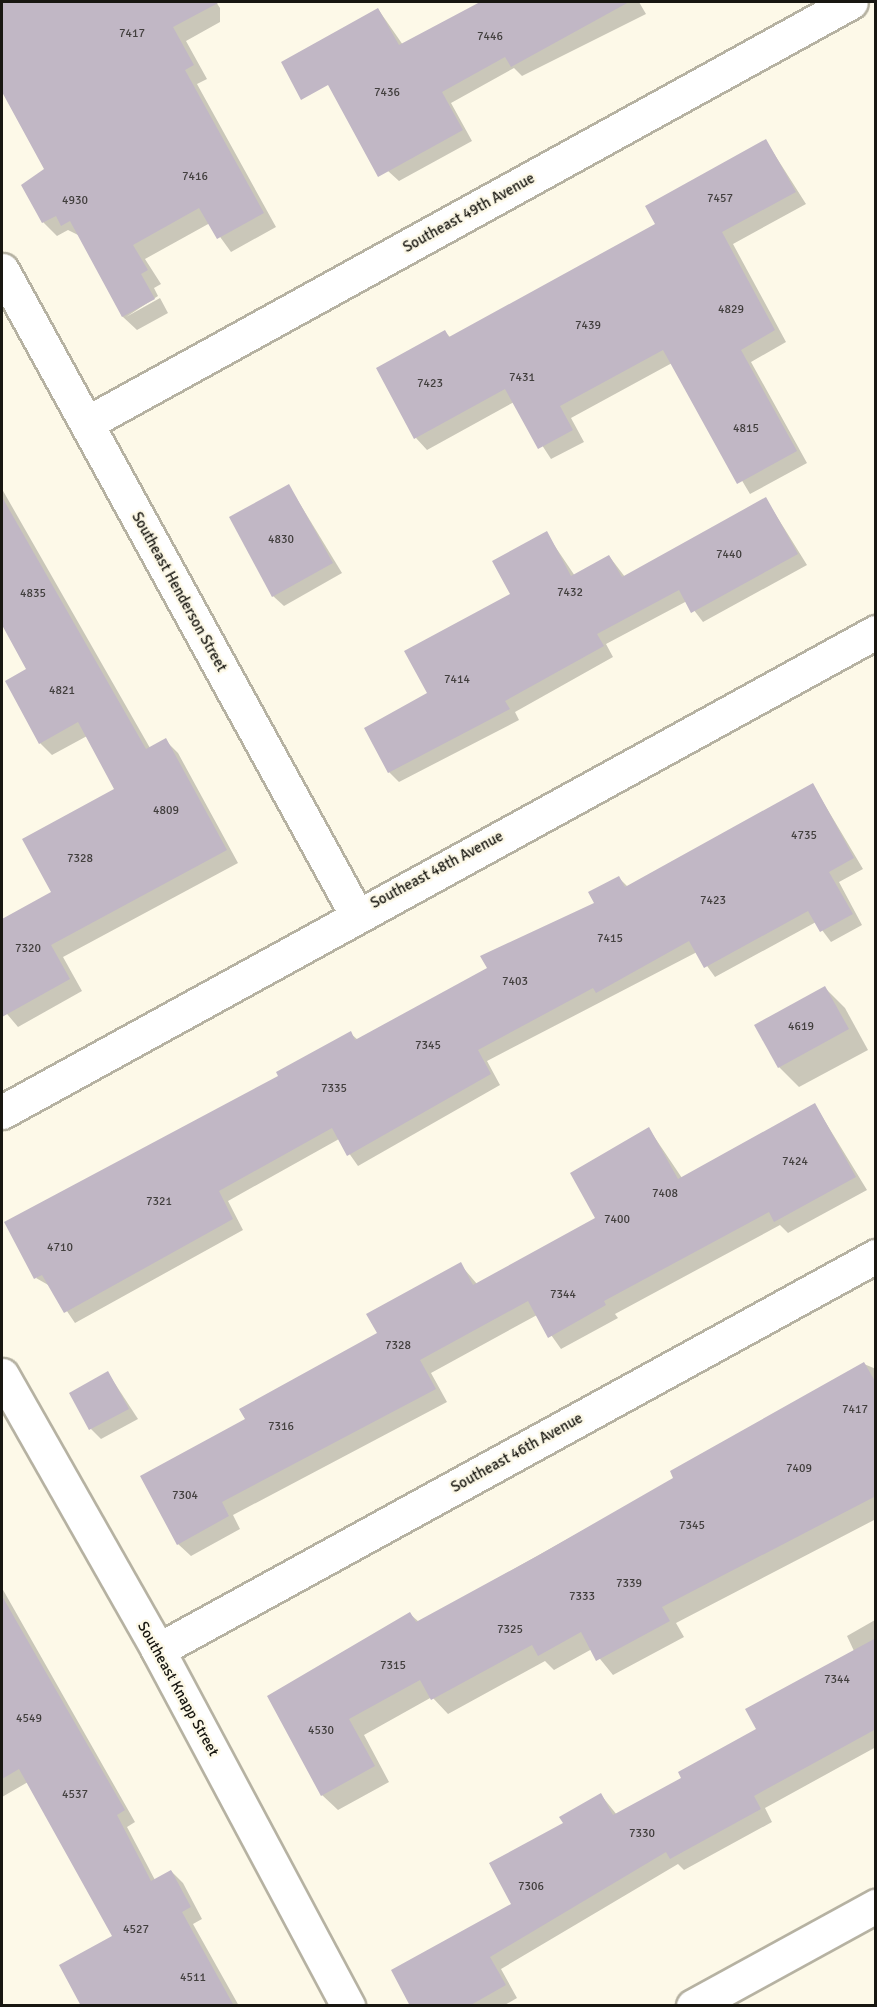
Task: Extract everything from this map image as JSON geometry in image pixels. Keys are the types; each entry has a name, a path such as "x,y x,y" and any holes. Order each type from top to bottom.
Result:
{"street":[{"name":"Southeast 49th Avenue","path":"87,423 851,2"},
{"name":"Southeast Henderson Street","path":"2,270 356,914"},
{"name":"Southeast 48th Avenue","path":"2,1112 356,914 876,632"},
{"name":"Southeast 46th Avenue","path":"158,1650 876,1256"},
{"name":"Southeast Knapp Street","path":"2,1375 158,1650 348,2006"},
{"path":"693,2006 876,1906"}],"building":[{"path":"2,2 220,2 173,27 194,65 185,70 264,213 217,239 199,208 133,245 148,270 141,274 155,299 122,317 70,221 61,226 56,216 42,223 21,185 44,169 2,92"},
{"path":"480,2 629,2 511,67 505,57 442,92 463,130 378,177 328,85 301,100 281,62 378,8 399,45"},
{"path":"766,139 796,192 722,232 775,330 741,350 797,451 737,484 663,350 560,406 573,430 538,449 505,389 414,439 376,368 445,330 449,337 655,224 645,206"},
{"path":"289,484 333,563 272,597 229,517"},
{"path":"2,497 146,749 166,738 227,850 51,945 70,979 2,1017 2,919 51,892 22,839 114,789 78,722 39,744 5,681 26,669 2,625"},
{"path":"766,497 798,554 691,613 679,590 597,634 604,646 505,701 510,709 388,773 364,728 427,693 404,651 510,594 492,561 547,531 571,576 609,555 622,577"},
{"path":"813,783 854,858 829,872 853,914 820,932 808,911 704,968 689,941 596,993 593,988 478,1050 491,1074 347,1156 332,1128 219,1191 233,1219 64,1313 42,1275 34,1279 4,1222 278,1076 276,1072 351,1031 355,1040 487,968 480,956 594,903 588,892 619,876 625,887"},
{"path":"825,986 849,1029 778,1068 754,1025"},
{"path":"815,1103 856,1177 774,1222 769,1212 604,1301 606,1305 548,1338 528,1301 420,1360 436,1389 222,1502 229,1516 177,1545 140,1476 245,1419 239,1409 377,1333 366,1314 461,1262 473,1285 595,1218 570,1173 649,1127 678,1179"},
{"path":"864,1362 876,1383 876,1496 662,1607 670,1621 596,1661 581,1632 538,1656 532,1645 431,1700 420,1680 349,1719 375,1766 321,1796 267,1696 410,1612 416,1622 539,1555 673,1478 670,1471"},
{"path":"108,1371 129,1409 89,1430 69,1393"},
{"path":"2,1596 125,1810 117,1815 151,1881 171,1870 191,1907 182,1912 234,2006 81,2006 59,1965 112,1936 19,1769 2,1779"},
{"path":"876,1638 876,1729 754,1796 761,1809 670,1859 666,1852 490,1957 506,1985 469,2006 410,2006 391,1970 511,1904 489,1863 563,1823 559,1817 601,1793 613,1815 681,1778 678,1772 756,1729 745,1709"}]}
